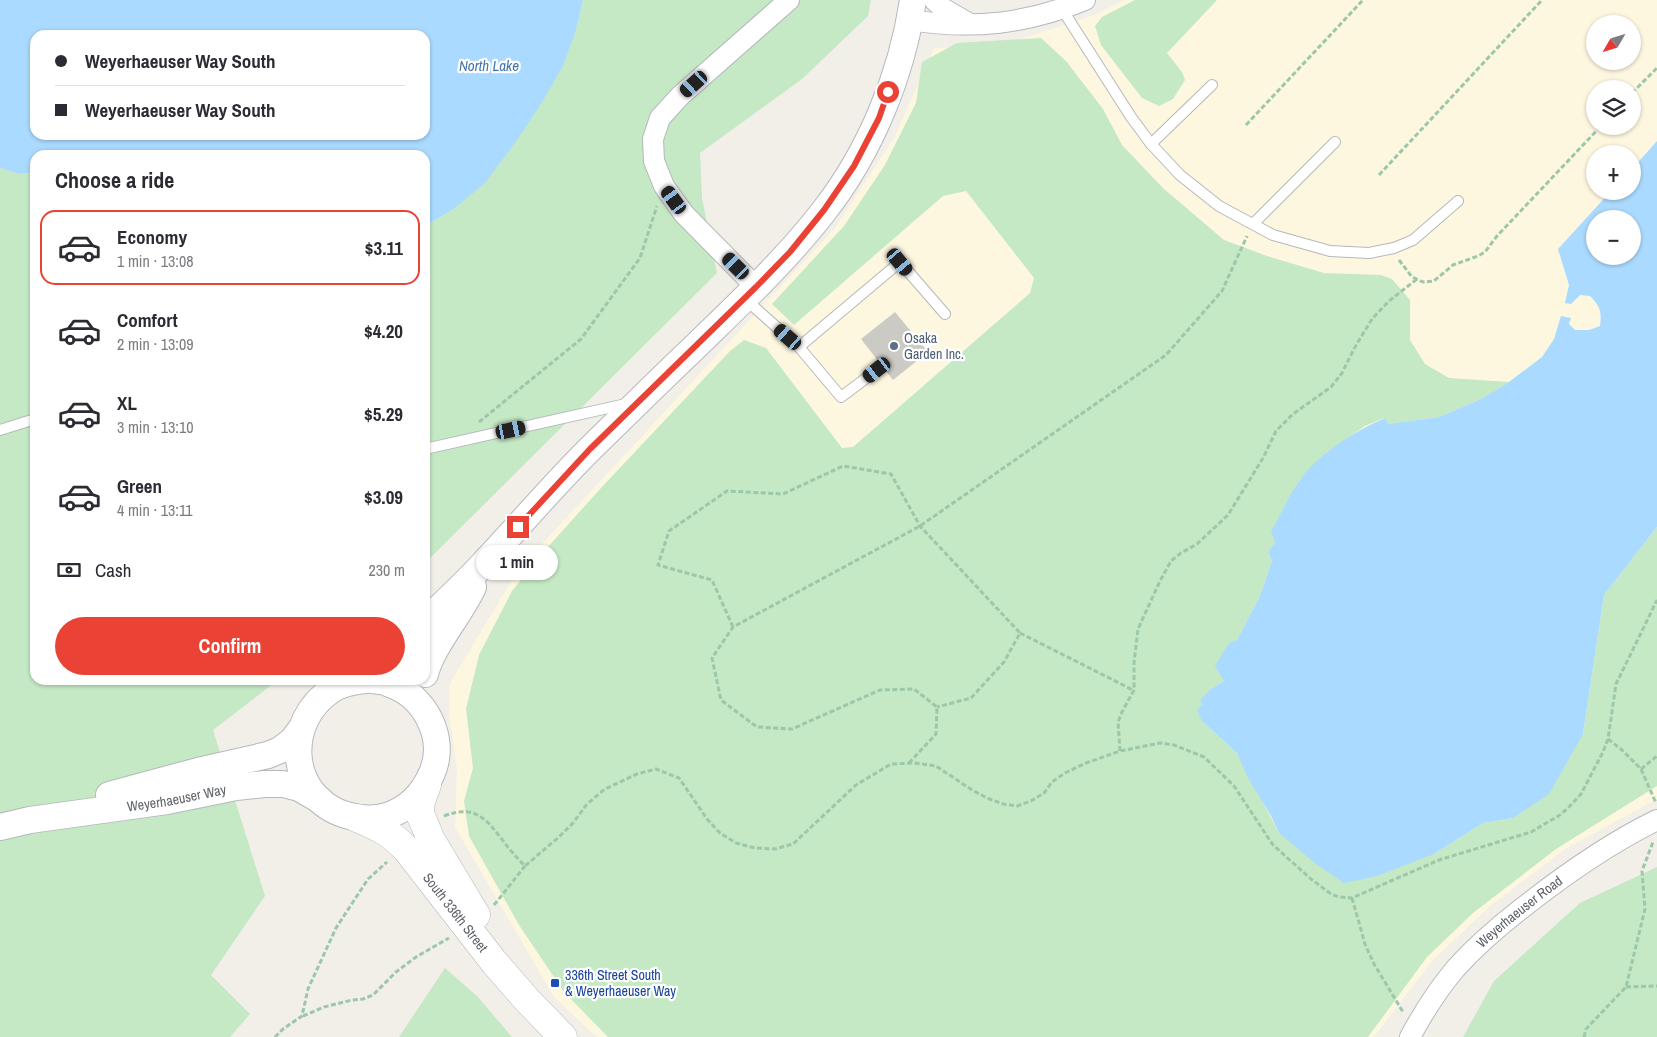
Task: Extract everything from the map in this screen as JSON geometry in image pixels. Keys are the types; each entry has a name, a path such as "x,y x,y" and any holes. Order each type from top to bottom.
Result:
{"main road":[{"name":"South 336th Street","path":"427,785 420,804 420,814 432,840 493,945 519,985 544,1018"},
{"name":"South 336th Street","path":"357,818 382,828 407,850 494,962 563,1037"}],"street":[{"path":"750,293 684,214 664,186 654,161 653,139 660,118 680,96 789,0"},
{"path":"934,0 944,9 974,26"},
{"path":"430,617 483,565 590,449 790,252 824,210 854,166 879,118 898,67 911,10 935,24 974,26 1032,18 1085,0"},
{"path":"430,662 467,600 483,565"},
{"path":"320,801 308,786 300,768 298,748 301,729 308,712 320,698 334,688 342,685"},
{"path":"357,818 378,818 397,812 414,801 427,785 435,766 437,746 433,726 423,708 408,693 394,685"},
{"path":"422,685 421,695 423,708"},
{"name":"Weyerhaeuser Way","path":"30,820 96,798 268,755 280,750 292,741 301,729"},
{"name":"Weyerhaeuser Way","path":"0,827 30,820 193,797 236,787 264,784 283,784 299,788 338,812 357,818"},
{"name":"Weyerhaeuser Road","path":"1412,1033 1426,1009 1456,968 1492,932 1538,896 1624,836 1656,829"}],"lane":[{"path":"1062,9 1131,117 1151,144 1180,175 1219,206 1273,234 1330,251 1369,253 1394,248 1413,240 1458,201"},
{"path":"1151,144 1212,85"},
{"path":"1253,224 1335,142"},
{"path":"799,347 900,262 945,314"},
{"path":"750,293 799,347 841,398 877,370"},
{"path":"430,448 639,401"},
{"path":"0,430 30,421"}],"path":[{"path":"1246,125 1363,0"},
{"path":"1379,175 1542,0"},
{"path":"1641,85 1657,68"},
{"path":"1394,248 1400,263 1412,277 1423,282 1434,281 1453,265 1478,256 1485,252 1496,236 1592,135"},
{"path":"456,442 581,339 640,258 664,186"},
{"path":"937,707 914,689 880,690 792,729 756,727 721,700 712,658 733,627 920,526 1166,355 1222,291 1253,224"},
{"path":"1120,750 1118,722 1134,690 1134,663 1138,629 1171,562 1197,544 1228,515 1263,458 1276,431 1293,414 1331,387 1342,374 1355,347 1372,319 1388,301 1417,279"},
{"path":"733,627 712,580 658,566 669,532 727,491 784,494 843,466 891,474 920,526 1020,633 1134,690"},
{"path":"492,908 525,866 560,836 588,804 605,789 637,774 656,769 678,778 720,834 736,843 755,848 775,849 793,844 856,785 891,764 908,763 936,766 986,798 1003,804 1017,806 1031,801 1044,793 1052,782 1065,773 1086,763 1120,750 1160,743 1174,745 1204,757 1234,786 1273,845 1331,894 1352,898 1439,860 1531,832 1552,820 1570,806 1581,794 1596,768 1608,738 1616,684 1657,600"},
{"path":"937,707 970,698 1004,662 1020,633"},
{"path":"908,763 936,734 937,707"},
{"path":"1608,738 1640,769 1657,806"},
{"path":"1640,769 1657,756"},
{"path":"444,816 458,811 471,812 484,818 525,866"},
{"path":"1584,1037 1586,1029 1626,987 1645,909 1642,871 1656,829"},
{"path":"302,1016 308,989 336,928 368,879 391,858"},
{"path":"1352,898 1365,944 1412,1033"},
{"path":"275,1037 302,1016 324,1007 363,999 373,995 396,972 416,957 455,934"},
{"path":"1626,987 1657,986"}],"shaded area":[{"path":"1124,0 1657,0 1657,799 1565,849 1490,906 1432,961 1374,1037 597,1037 554,997 455,827 457,768 449,714 449,685 518,570 835,228 894,138 934,48 1000,46 1097,14"}],"green space":[{"path":"583,0 871,0 868,16 802,79 700,153 702,198 717,273 430,558 430,223 452,210 576,30"},
{"path":"1135,0 1217,0 1167,53 1182,72 1185,80 1173,99 1159,106 1142,98 1101,45 1095,26 1102,17"},
{"path":"1041,38 1066,61 1103,109 1122,145 1163,188 1224,240 1267,256 1324,273 1381,275 1392,279 1410,300 1410,340 1425,364 1449,378 1509,382 1483,398 1439,417 1388,424 1384,418 1365,426 1327,452 1300,480 1275,542 1268,552 1272,561 1259,598 1237,640 1224,681 1211,689 1202,705 1202,721 1237,753 1279,833 1434,854 1483,823 1513,818 1583,734 1604,595 1657,527 1657,786 1556,849 1473,913 1427,957 1368,1037 608,1037 564,992 519,925 469,836 464,801 473,768 466,709 479,655 512,591 546,549 730,351 744,340 766,348 842,448 853,447 1030,293 1034,278 966,191 943,196 794,325 772,304 844,226 885,165 916,103 922,62 957,43"},
{"path":"0,168 20,174 30,173 30,685 272,685 213,730 265,896 211,975 250,1014 230,1037 0,1037"},
{"path":"1657,867 1657,1037 1463,1037 1494,981 1580,903"},
{"path":"445,968 478,997 512,1037 399,1037"}],"water":[{"name":"North Lake","path":"0,0 583,0 576,30 563,66 517,140 485,183 452,210 430,223 430,150 30,150 30,173 20,174 0,168"},
{"path":"1657,141 1657,527 1604,595 1583,734 1549,794 1513,818 1483,823 1434,854 1377,876 1344,883 1316,864 1279,833 1248,778 1237,753 1202,721 1197,710 1202,705 1200,700 1211,689 1224,681 1215,666 1229,643 1237,640 1259,598 1272,561 1268,552 1275,542 1271,531 1296,486 1318,460 1350,436 1385,418 1388,424 1439,417 1483,398 1509,382 1542,357 1554,339 1561,316 1571,318 1569,324 1575,330 1589,330 1600,326 1600,310 1590,296 1580,295 1571,304 1565,303 1569,285 1558,249 1586,218 1586,265 1641,265 1641,210 1594,210 1603,200 1641,200 1641,159"}],"building":[{"name":"Osaka Garden Inc.","path":"895,312 928,352 893,380 861,339"}],"place":[{"name":"Osaka Garden Inc.","path":"894,346"},
{"name":"336th Street South & Weyerhaeuser Way","path":"555,983"}],"route":[{"path":"518,527 590,449 790,252 824,210 854,166 879,118 888,92"}]}
